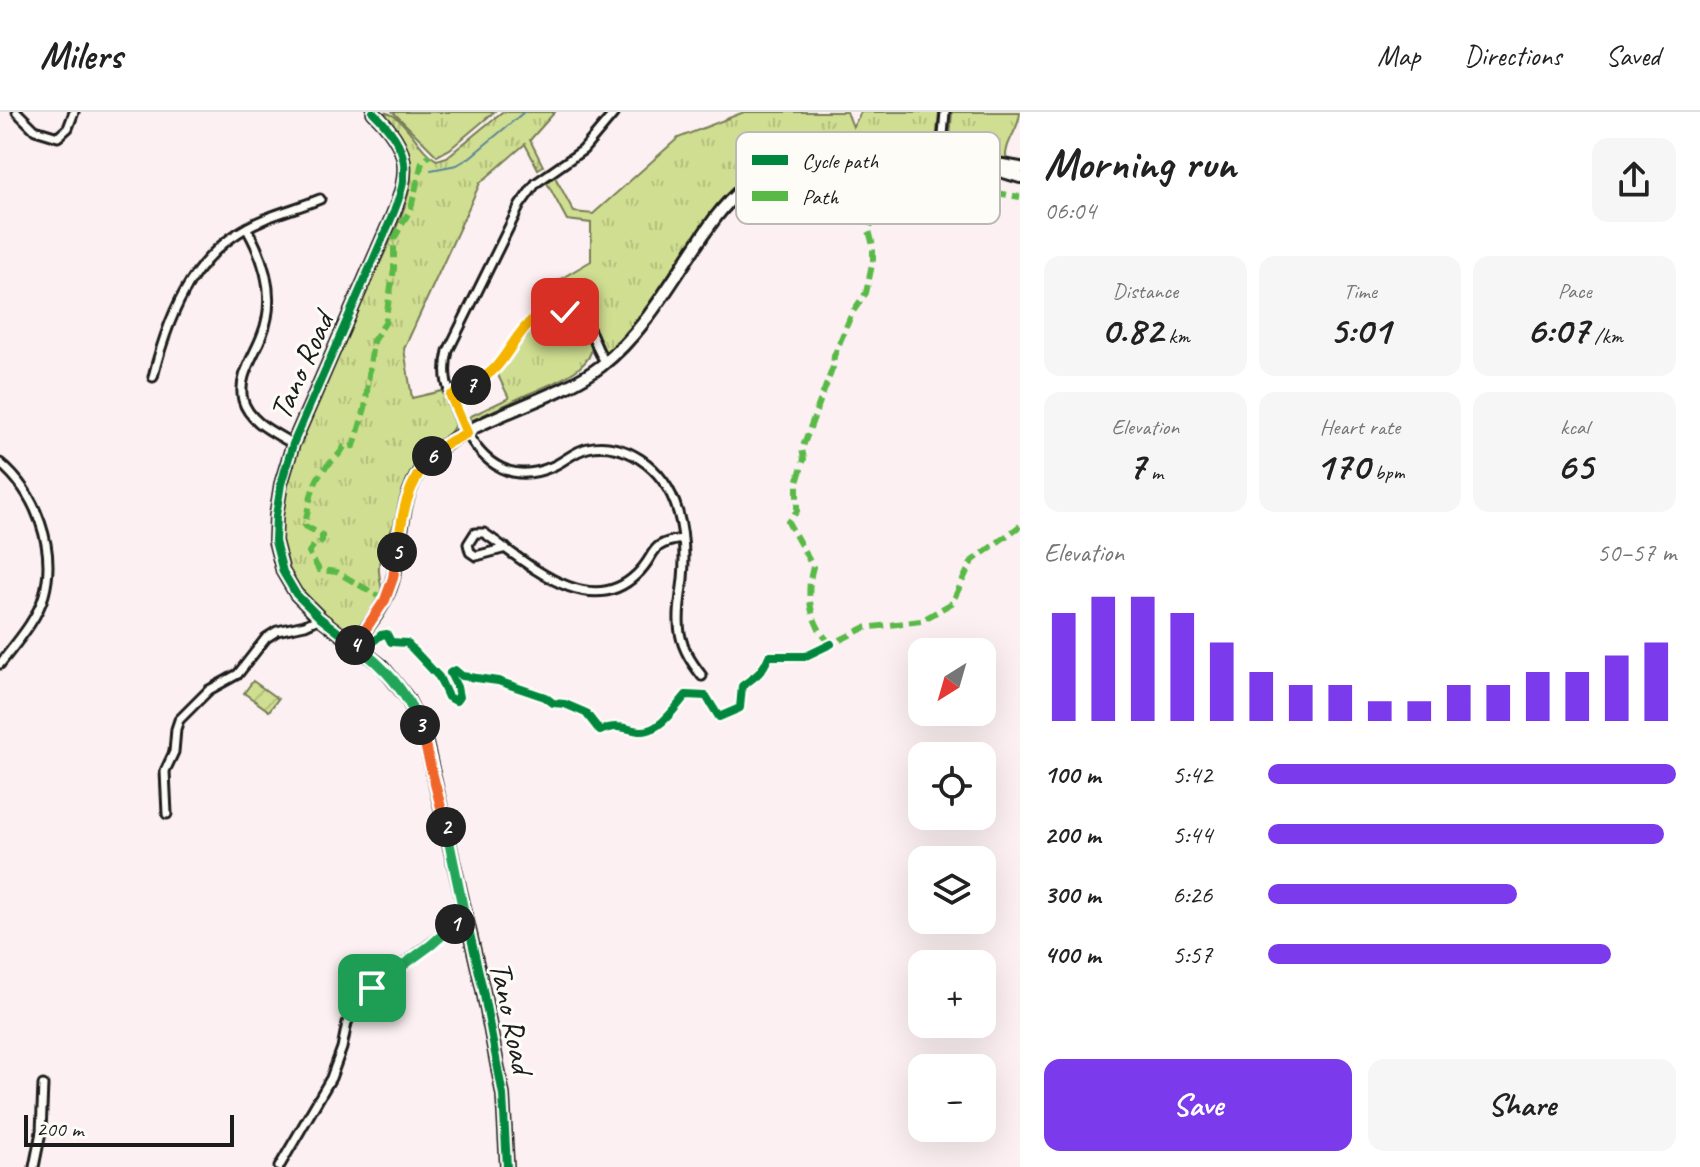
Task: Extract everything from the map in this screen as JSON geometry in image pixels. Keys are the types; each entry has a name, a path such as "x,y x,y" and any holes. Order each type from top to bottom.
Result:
{"street":[{"path":"17,112 35,130 58,137 68,128 74,112"},
{"name":"Tano Road","path":"373,112 399,143 405,159 404,182 391,219 293,444 276,516 276,549 288,583 296,594 320,618 390,675 407,698 423,730 483,990 503,1095 507,1167"},
{"path":"615,112 583,150 536,183 520,205 448,351 443,371 475,448 505,470 523,473 548,469 588,448 609,447 629,453 655,472 678,510 684,560 680,631 688,655 702,676"},
{"path":"943,132 945,112"},
{"path":"1000,164 1020,168"},
{"path":"1000,171 1020,177"},
{"path":"354,644 378,613 389,592 395,572 403,511 413,482 437,451 467,433 569,386 606,362 637,330 726,206 736,197"},
{"path":"153,377 164,334 177,301 208,257 266,218 320,199"},
{"path":"247,229 261,254 270,290 264,332 243,380 243,400 254,420 293,444"},
{"path":"451,396 488,375 530,321 547,311 565,312 584,322 592,332 598,353 606,362"},
{"path":"0,463 24,489 38,516 46,548 44,595 31,622 0,664"},
{"path":"506,548 476,556 468,550 468,540 481,532 564,585 592,592 623,584 639,572 658,545 682,539"},
{"path":"44,595 53,598"},
{"path":"167,814 165,771 174,752 179,720 209,690 238,674 266,638 277,631 320,618"},
{"path":"279,1167 331,1078 356,1003 465,918"},
{"path":"34,1167 41,1132 43,1085"}],"green space":[{"path":"381,112 397,118 437,160 447,157 502,112 555,112 530,140 543,166 538,169 525,144 480,183 404,349 412,398 442,391 455,424 449,434 420,460 410,475 380,559 382,596 359,628 351,633 319,610 294,581 284,557 281,526 286,489 297,449 407,197 411,170 408,150"},
{"path":"393,112 494,112 450,149 437,156"},
{"path":"744,112 847,112 853,127 861,112 939,112 937,132 736,132 736,190 700,231 637,321 610,350 605,351 584,316 568,307 554,306 552,284 591,261 591,223 567,220 546,181 554,175 574,212 593,214 678,138"},
{"path":"952,112 1020,112 1007,147 1006,160 1000,159 1000,132 950,132"},
{"path":"548,316 570,318 586,331 592,343 584,364 549,385 472,420 467,418 509,398 496,371 526,332"},
{"path":"253,681 278,699 269,711 244,693"}],"waterway":[{"path":"431,170 457,165 469,158 524,112"}],"marked path":[{"path":"385,600 337,572 319,570 309,552 322,541 322,535 305,526 318,478 344,447 354,446 365,408 373,341 385,323 394,269 394,239 411,208 422,162 430,155"},
{"path":"1000,193 1020,197"},
{"path":"831,644 818,627 811,608 809,588 813,567 788,522 797,511 797,483 804,459 802,449 833,367 834,356 852,313 866,293 873,260 871,224"},
{"path":"824,648 864,628 921,621 952,603 972,561 1020,526"}],"cycle path":[{"path":"373,112 386,125 401,149 404,161 402,187 293,444 281,484 275,541 283,572 296,594 320,618 382,666 407,698 423,730 483,990 503,1095 507,1167"},
{"path":"354,644 368,646 387,634 391,642 407,643 439,677 448,697 456,701 459,697 457,687 450,673 455,670 462,676 498,681 545,697 553,703 565,704 586,713 600,731 615,727 646,731 666,719 686,695 706,696 719,717 740,708 742,686 758,674 769,656 806,656 831,644"}],"route":[{"path":"372,988 465,918 423,730 407,698 390,675 354,644 378,613 389,592 395,572 403,511 413,482 437,451 467,433 451,396 493,371 535,317 553,310 565,312"}]}
